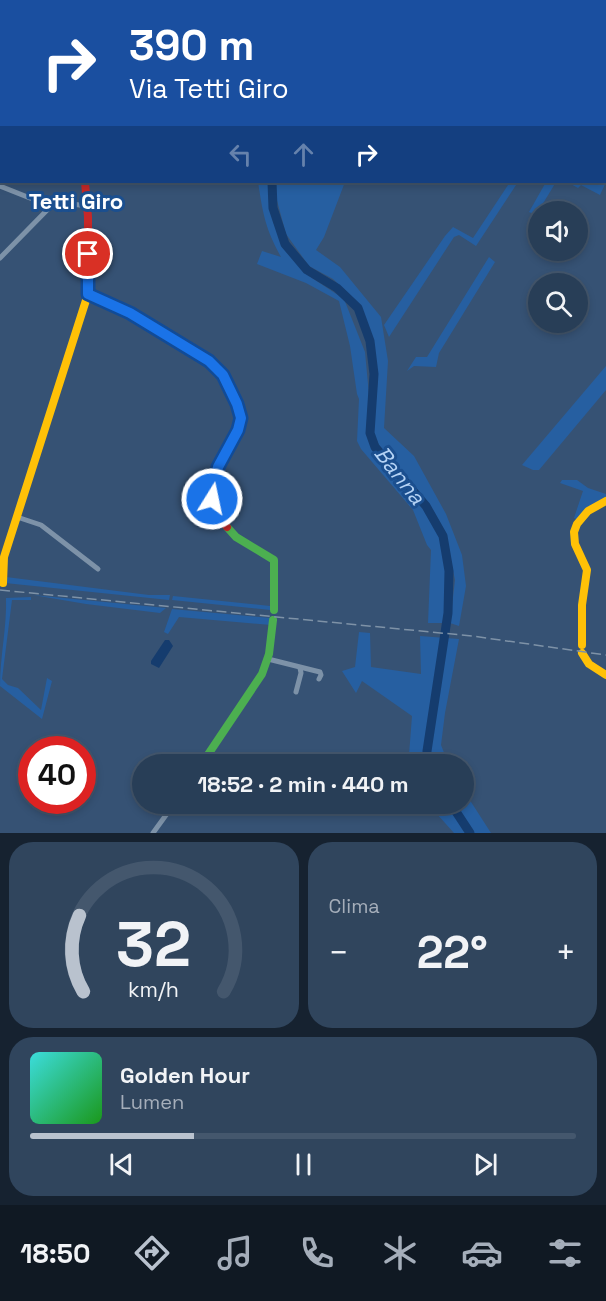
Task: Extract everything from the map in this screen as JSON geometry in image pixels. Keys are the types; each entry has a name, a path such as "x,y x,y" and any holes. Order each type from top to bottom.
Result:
{"street":[{"path":"3,583 4,557 88,294 88,206 85,183"},
{"path":"0,186 45,204 88,206"},
{"path":"0,258 52,204"},
{"path":"88,294 123,309 165,334 209,361 223,375 241,418 238,430 218,467 212,499 218,514 236,537 274,560 274,610"},
{"path":"606,501 588,511 577,524 574,532 575,544 587,570 582,605 582,649 589,664 606,675"},
{"path":"17,517 40,525 98,569"},
{"path":"209,754 262,674 268,659 273,620"},
{"path":"268,659 320,672 319,680"},
{"path":"296,692 301,673 300,668"},
{"path":"153,833 167,814"}],"shaded area":[{"path":"258,183 268,183 273,222 283,244 312,278 344,299 365,352 369,395 366,433 374,449 422,506 440,534 447,570 444,623 428,623 431,550 413,510 361,449 357,441 359,399 339,301 306,283 257,264 262,251 281,257 271,238"},
{"path":"276,183 345,183 324,237 316,250 340,267 381,317 388,361 384,428 414,456 446,514 462,555 466,586 459,626 450,623 455,580 446,536 430,506 380,447 373,433 378,376 373,342 361,306 333,279 309,266 286,234 275,193"},
{"path":"509,183 517,183 476,246 459,235 454,237 389,337 384,325 445,236 453,227 473,238"},
{"path":"545,183 555,183 544,201 535,201"},
{"path":"569,183 606,183 600,195 581,185 578,188"},
{"path":"489,257 495,262 439,353 436,367 414,366 407,371 416,357 427,357"},
{"path":"606,366 606,390 539,470 522,465"},
{"path":"562,480 577,480 588,488 606,494 606,497 588,507 578,520 574,518 583,491 560,483"},
{"path":"6,577 149,595 170,595 169,600 5,583"},
{"path":"33,595 166,608 160,613"},
{"path":"173,596 270,606 270,610 172,600"},
{"path":"31,597 31,600 12,600 2,679 8,685 18,688 41,710 47,678 52,681 42,719 0,686 6,598"},
{"path":"172,609 271,618 271,625 179,617 168,634 164,632"},
{"path":"359,632 370,633 371,667 421,674 420,636 459,639 445,713 441,745 445,754 409,754 412,716 362,681 356,693 342,671 355,667"},
{"path":"165,640 169,640 173,646 159,668 151,664 151,661"},
{"path":"474,807 491,833 454,833 437,814 474,814"}],"waterway":[{"name":"Banna","path":"272,183 273,208 285,244 307,270 337,288 358,308 370,341 374,374 370,433 375,447 426,506 443,536 449,571 448,613 427,754"},
{"name":"Banna","path":"458,814 470,833"}],"railway":[{"path":"0,590 472,636 606,655"}],"traffic: fast":[{"path":"227,527 236,537 274,560 274,610"},
{"path":"208,754 262,674 269,654 273,620"}],"traffic: slow":[{"path":"3,583 4,557 88,294"},
{"path":"582,645 582,605 587,570 575,544 574,532 577,524 588,511 606,501"},
{"path":"582,653 589,664 606,675"}],"traffic: jam":[{"path":"85,183 88,217 88,294 130,313 216,366 236,400 240,415 239,424 219,467 213,487 215,507 227,527"}],"district":[{"name":"Tetti Giro","path":"76,201"}],"route":[{"path":"88,254 88,294 130,313 209,361 219,369 226,380 241,418 235,438 218,467 212,499"}]}
